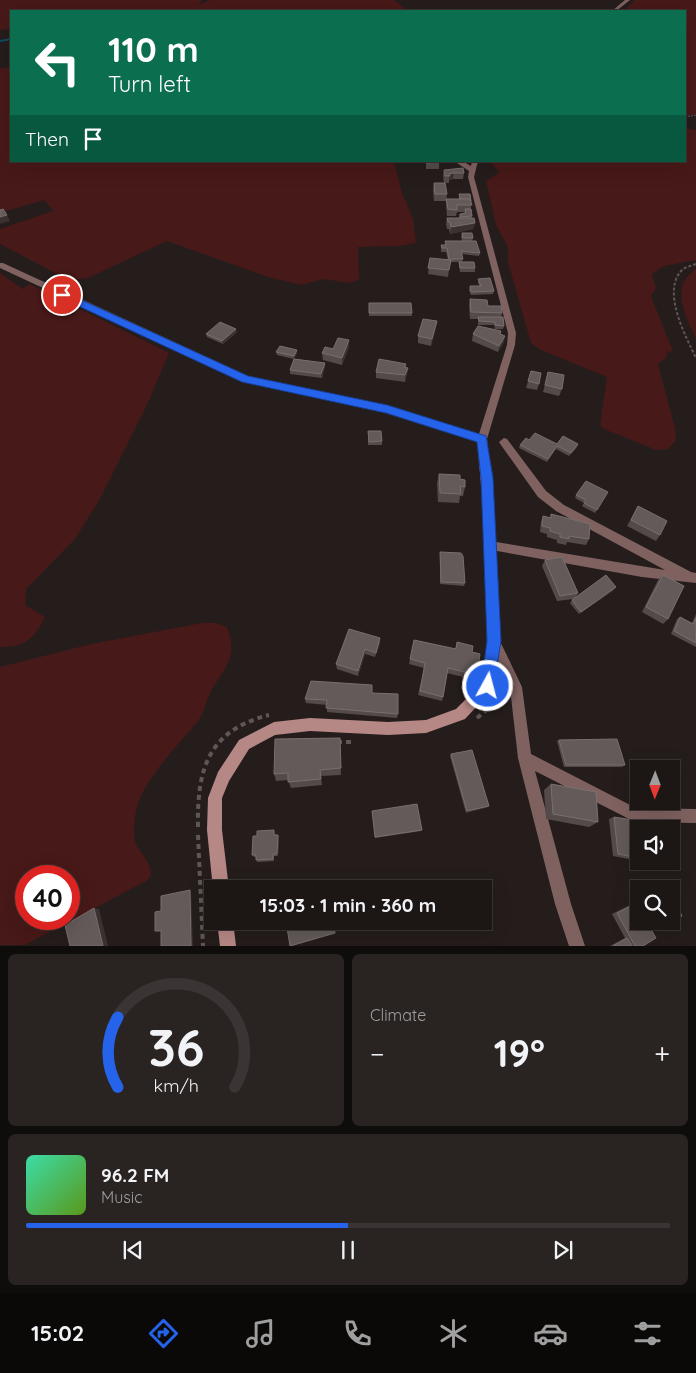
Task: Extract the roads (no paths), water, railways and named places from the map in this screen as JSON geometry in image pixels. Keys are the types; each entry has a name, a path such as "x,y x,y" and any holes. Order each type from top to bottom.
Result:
{"street":[{"path":"615,10 628,0"},
{"path":"221,880 216,838 215,799 228,764 241,748 260,733 298,723 417,730 452,720 472,706 488,686 494,641 487,478 482,439 512,345 512,333 472,177 474,165 461,162"},
{"path":"0,265 246,379 387,409 482,439"},
{"path":"504,442 542,494 560,508 692,578"},
{"path":"490,546 552,555 642,572 692,578"},
{"path":"494,641 516,687 524,758 563,904 577,946"},
{"path":"524,758 635,815 696,816"},
{"path":"226,930 228,946"}],"waterway":[{"path":"0,41 10,39"}]}
